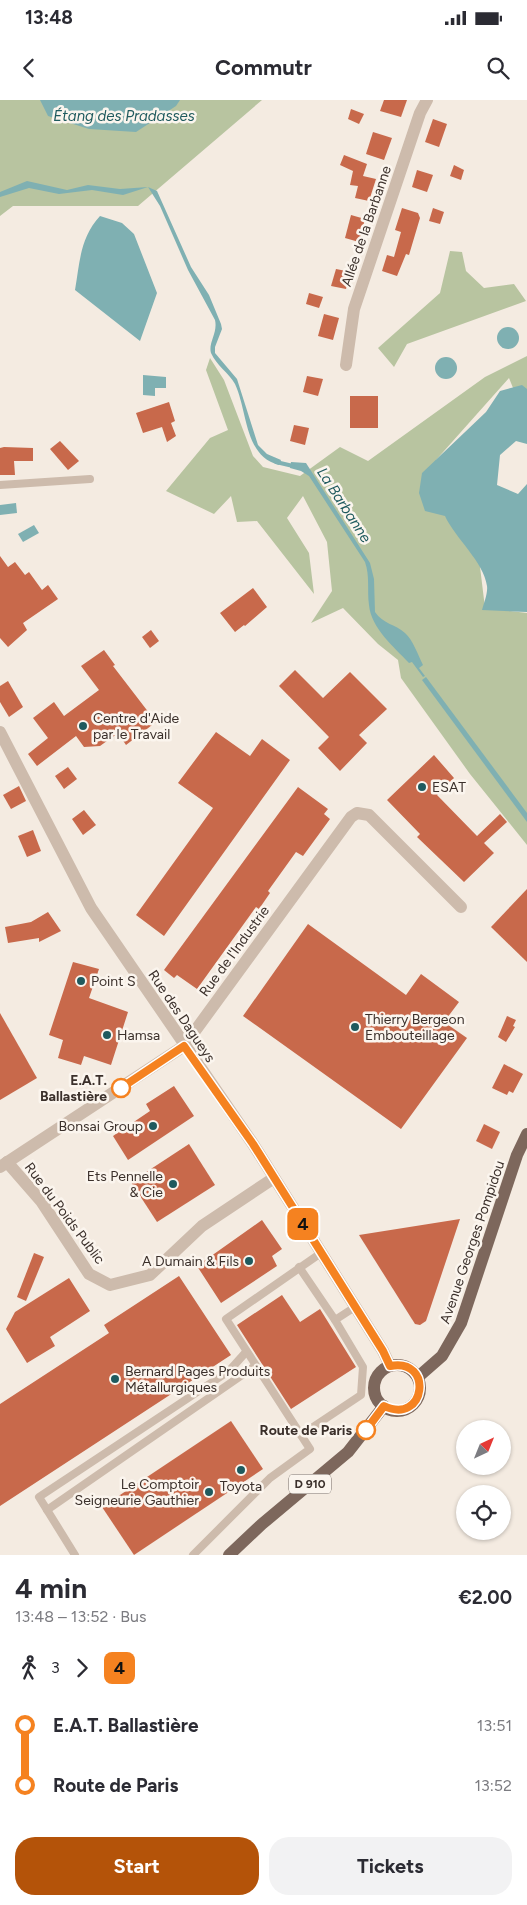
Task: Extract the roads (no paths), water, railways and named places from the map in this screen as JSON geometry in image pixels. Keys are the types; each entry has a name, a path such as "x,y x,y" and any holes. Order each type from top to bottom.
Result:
{"main road":[{"name":"Avenue Georges Pompidou","path":"418,1377 442,1356 461,1323 518,1155 527,1134"},
{"path":"402,1365 409,1368 418,1377 420,1392 412,1405 399,1410 384,1406 379,1401 374,1388 378,1375 390,1366 402,1365"},
{"name":"D 910","path":"229,1555 262,1524 348,1452 384,1406"}],"street":[{"name":"Allée de la Barbanne","path":"346,365 354,309 420,113 427,100"},
{"name":"Rue des Dagueys","path":"0,732 90,908 274,1178 383,1351 390,1366"},
{"name":"Rue de l'Industrie","path":"4,1164 184,1046 351,817 357,813 369,815 460,907"},
{"name":"Rue du Poids Public","path":"4,1164 41,1201 89,1274 110,1285 150,1275 202,1226 274,1178"}],"lane":[{"path":"0,485 90,479"},
{"path":"193,1555 270,1478 310,1449 246,1352 226,1318 321,1253"},
{"path":"299,1267 335,1320 363,1367 361,1395 302,1435"},
{"path":"335,1320 355,1307"},
{"path":"75,1555 39,1497 229,1371 246,1352"},
{"path":"47,1510 255,1366"}],"water":[{"name":"Étang des Pradasses","path":"40,100 180,100 176,106 136,132 89,129 48,116"},
{"path":"27,181 67,190 88,185 120,189 148,187 123,195 92,190 59,194 29,188 0,197 0,192"},
{"path":"148,187 157,191 191,267 209,295 222,329 215,347 215,353 237,379 258,445 267,454 281,460 279,465 268,460 253,443 235,384 211,353 210,349 216,325 215,320 188,270 160,206"},
{"path":"100,216 122,223 134,234 157,293 140,341 75,290 85,241 93,224"},
{"path":"508,327 516,330 519,338 516,346 508,349 500,346 497,338 500,330"},
{"path":"446,357 454,360 457,368 454,376 446,379 438,376 435,368 438,360"},
{"path":"143,375 166,377 166,388 155,388 155,396 143,395"},
{"path":"522,385 527,389 527,444 516,441 500,455 497,485 518,494 527,484 527,612 482,610 487,592 485,577 481,568 445,516 425,511 419,493 422,473 486,412 500,391"},
{"path":"291,462 306,463 370,563 374,579 375,612 382,619 408,636 423,665 419,668 425,676 423,677 412,662 409,663 390,644 374,622 368,599 365,562 309,476 301,471 290,468"},
{"path":"16,503 17,513 0,515 0,505"},
{"path":"34,525 39,533 23,542 18,534"},
{"path":"426,677 527,813 527,822 422,680"}],"waterway":[{"name":"La Barbanne","path":"276,462 293,466"}],"place":[{"name":"Centre d'Aide par le Travail","path":"83,726"},
{"name":"ESAT","path":"422,787"},
{"name":"Point S","path":"81,981"},
{"name":"Thierry Bergeon Embouteillage","path":"355,1027"},
{"name":"Hamsa","path":"107,1035"},
{"name":"E.A.T. Ballastière","path":"121,1088"},
{"name":"Bonsai Group","path":"153,1126"},
{"name":"Ets Pennelle & Cie","path":"173,1184"},
{"name":"A Dumain & Fils","path":"249,1261"},
{"name":"Bernard Pages Produits Métallurgiques","path":"115,1379"},
{"name":"Route de Paris","path":"366,1430"},
{"name":"Toyota","path":"241,1470"},
{"name":"Le Comptoir Seigneurie Gauthier","path":"209,1492"}]}
